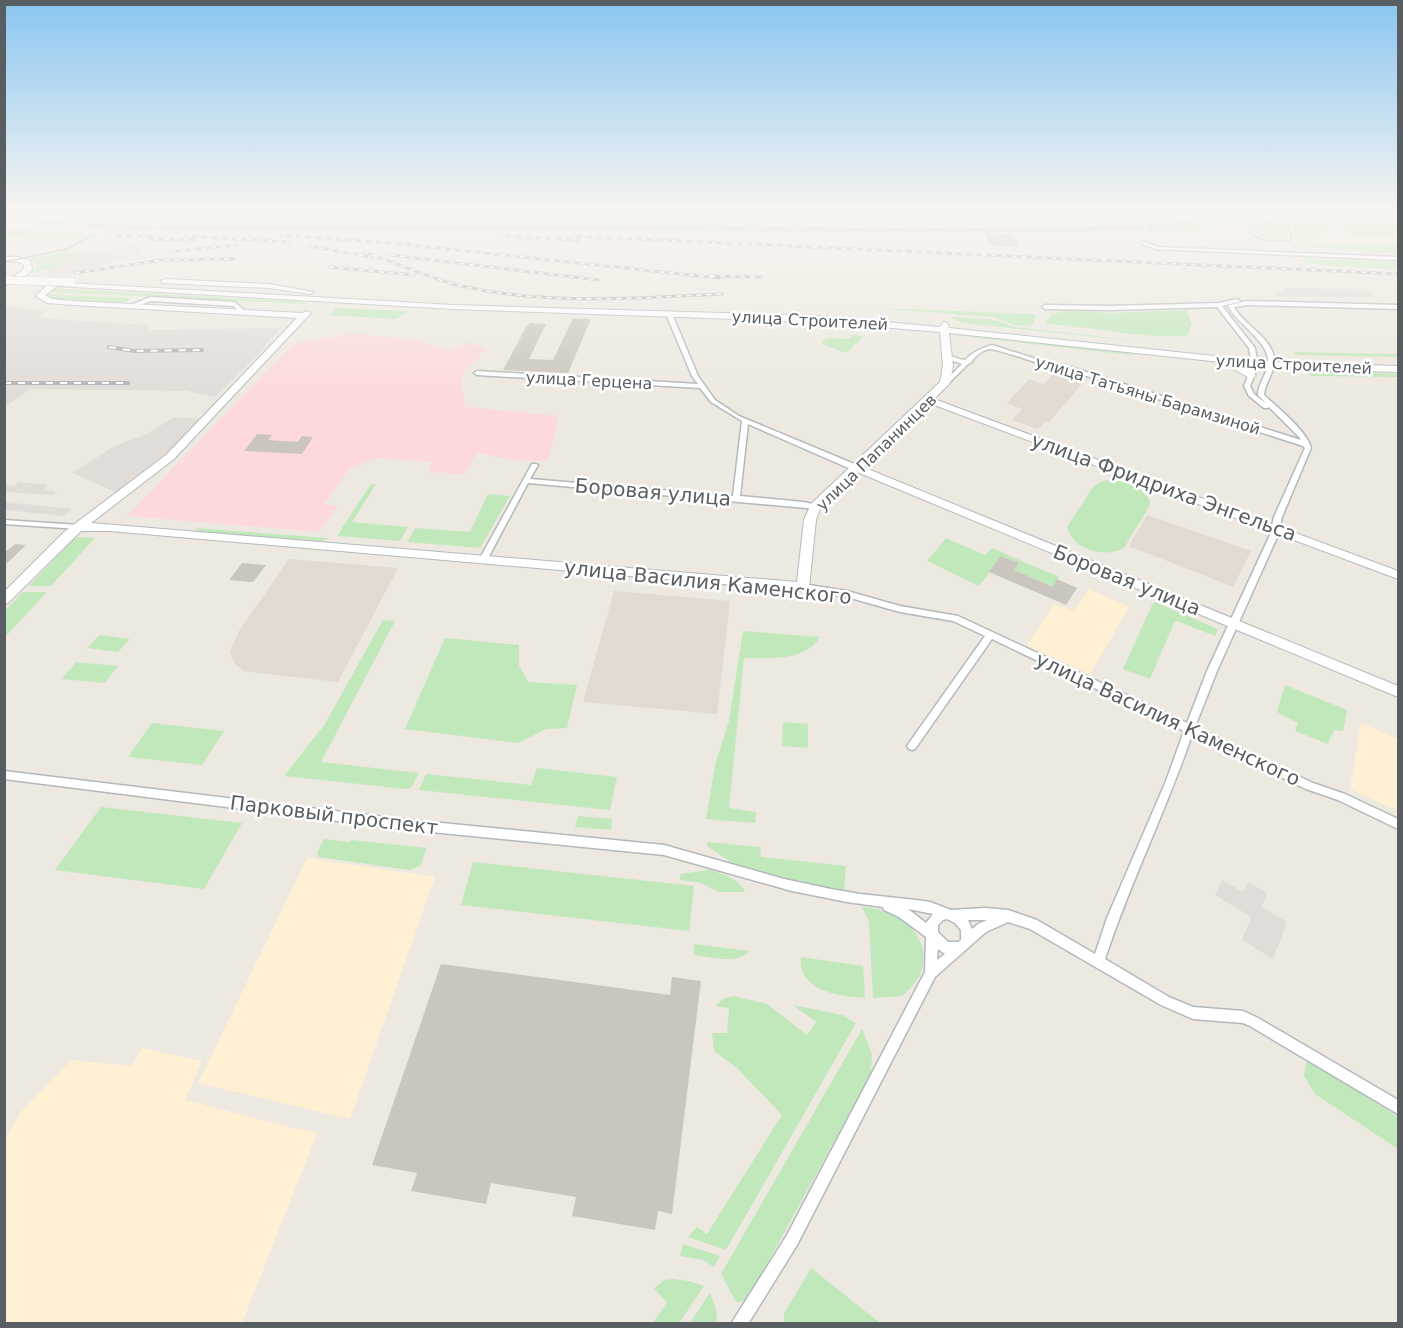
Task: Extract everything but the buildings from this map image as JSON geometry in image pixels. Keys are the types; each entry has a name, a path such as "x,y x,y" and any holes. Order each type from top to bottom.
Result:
{"main road":[{"path":"4,283 23,274"},
{"path":"149,280 71,280 52,285 40,296 50,302 304,316"},
{"path":"160,281 269,286 310,292"},
{"name":"улица Строителей","path":"4,283 71,282 560,306 783,313 945,327 1255,361 1350,365"},
{"name":"улица Строителей","path":"4,283 453,307 810,319 945,327 1222,361 1255,361"},
{"path":"4,600 79,527 170,457 304,316 330,294"},
{"name":"улица Папанинцев","path":"804,587 810,520 815,507 941,388 947,379 945,327"},
{"path":"1222,361 1247,371 1251,376"},
{"path":"1350,365 1398,362"},
{"path":"1350,365 1398,370"},
{"name":"улица Фридриха Энгельса","path":"928,400 1277,528 1398,575"},
{"name":"Боровая улица","path":"856,468 1398,692"},
{"name":"улица Василия Каменского","path":"79,527 110,527 804,587"}],"street":[{"path":"1046,307 1111,308 1219,304 1231,301 1398,305"},
{"path":"1098,962 1113,918 1172,781 1189,729 1232,623 1277,528 1278,517 1308,445 1261,394 1271,362 1260,340 1231,306 1247,303 1398,305"},
{"path":"1219,304 1252,348 1255,361 1247,386 1251,395 1284,419"},
{"path":"669,314 700,386 713,401 745,421 856,468"},
{"name":"улица Папанинцев","path":"941,388 976,354 988,347"},
{"name":"улица Татьяны Барамзиной","path":"988,347 1055,367 1062,366 1308,445"},
{"path":"948,362 966,365"},
{"name":"улица Герцена","path":"477,373 700,386"},
{"path":"736,498 745,421"},
{"path":"483,560 534,465"},
{"name":"Боровая улица","path":"525,481 736,498 815,507"},
{"path":"4,522 79,527"},
{"name":"улица Василия Каменского","path":"804,587 847,594 900,609 955,618 1310,786 1341,797 1398,824"},
{"path":"912,746 990,634"},
{"name":"Парковый проспект","path":"4,775 380,821 664,850 784,884 881,902"},
{"path":"881,902 925,907 949,915 966,928 968,939 964,946"},
{"path":"881,902 903,913 932,934 935,940 945,948 964,946"},
{"path":"931,973 932,923 940,915 1008,916 1033,924 1165,1001 1193,1013 1231,1015 1254,1022 1398,1107"},
{"path":"739,1323 792,1240 931,973 982,928 1008,916"}],"shaded area":[{"path":"46,274 69,274 50,279"},
{"path":"1284,288 1367,289 1374,297 1277,297 1275,294 1287,292"},
{"path":"4,306 46,311 37,318 151,325 148,330 280,328 258,355 215,397 186,391 30,389 5,407"},
{"path":"352,334 411,339 453,351 466,342 488,348 461,375 465,407 558,416 550,455 546,461 513,460 477,453 465,474 429,472 432,462 376,458 350,468 324,504 338,506 319,532 127,516 293,344"},
{"path":"1054,373 1083,383 1049,422 1045,421 1038,429 1012,420 1022,409 1007,403 1029,379 1044,384"},
{"path":"174,417 203,419 157,463 120,494 72,473 115,446 147,434"},
{"path":"19,482 48,485 44,490 57,491 53,495 5,492 5,485 14,486"},
{"path":"5,502 72,509 64,516 5,510"},
{"path":"1147,515 1251,551 1233,587 1129,546"},
{"path":"289,559 398,568 338,682 244,671 235,664 230,652 239,631"},
{"path":"1089,589 1129,607 1090,675 1027,645 1054,604 1074,611"},
{"path":"614,591 730,601 717,714 583,702"},
{"path":"1361,723 1398,739 1398,811 1350,789"},
{"path":"307,858 435,877 350,1119 198,1083"},
{"path":"1222,880 1243,892 1248,882 1267,893 1262,907 1287,922 1273,959 1242,940 1251,917 1215,895"},
{"path":"142,1048 202,1061 185,1100 292,1128 318,1132 242,1323 5,1323 5,1139 19,1114 71,1060 132,1066"}],"green space":[{"path":"51,288 304,302 307,304 48,292"},
{"path":"46,294 131,298 123,304 50,299"},
{"path":"336,308 409,311 396,319 329,315"},
{"path":"872,308 1035,314 1034,322 1030,326 1014,325 994,317"},
{"path":"1065,310 1108,313 1186,310 1192,324 1187,336 1169,336 1045,324 1051,315"},
{"path":"950,317 990,319 1016,327 1174,345 962,323"},
{"path":"960,333 1108,349 1138,356 953,335"},
{"path":"852,335 864,336 846,353 820,343 827,338 850,339"},
{"path":"1293,352 1398,354 1398,357 1296,355"},
{"path":"1307,370 1398,374 1398,377 1311,376"},
{"path":"1102,481 1130,484 1142,491 1150,502 1124,548 1116,551 1099,552 1083,547 1070,535 1067,527 1093,487"},
{"path":"371,484 376,484 352,522 408,527 400,541 337,536"},
{"path":"488,494 510,496 480,548 407,542 415,528 470,532"},
{"path":"194,528 328,538 319,542 201,532"},
{"path":"76,537 95,538 51,586 29,586"},
{"path":"946,538 985,555 992,548 1059,577 1053,587 1014,570 1019,563 1002,556 979,586 927,561"},
{"path":"23,592 47,592 5,637 5,611"},
{"path":"1155,602 1218,629 1215,636 1177,621 1174,623 1150,679 1123,669"},
{"path":"383,620 395,621 321,762 419,773 411,788 284,776 325,724"},
{"path":"743,631 820,637 805,651 796,655 744,658 729,808 756,812 755,823 706,819 715,765 729,721"},
{"path":"100,635 130,639 118,652 87,648"},
{"path":"445,638 519,645 519,665 528,682 577,685 567,728 546,729 519,743 405,729"},
{"path":"76,662 118,666 105,683 62,679"},
{"path":"1285,685 1347,710 1343,731 1334,730 1328,744 1295,731 1298,723 1277,712"},
{"path":"783,722 808,724 808,748 782,746"},
{"path":"152,723 224,731 202,765 128,757"},
{"path":"537,768 617,777 610,810 419,790 426,774 531,785"},
{"path":"101,807 242,823 204,889 55,870"},
{"path":"578,816 612,819 611,830 575,827"},
{"path":"324,839 427,848 420,866 409,870 319,857 317,853"},
{"path":"708,842 760,847 761,857 846,866 844,892 791,882 734,864 707,846"},
{"path":"473,862 694,886 689,931 461,905"},
{"path":"709,870 735,880 745,892 719,892 701,883 680,880 680,874"},
{"path":"862,907 880,910 896,917 909,926 919,938 923,952 923,967 916,982 902,996 873,998 869,922"},
{"path":"694,944 750,951 738,958 716,958 694,955"},
{"path":"801,957 863,966 865,998 844,996 813,985 806,978 802,969"},
{"path":"734,996 767,1004 807,1035 816,1022 793,1005 842,1015 856,1023 726,1250 688,1237 697,1227 707,1234 782,1115 737,1068 714,1051 712,1033 727,1033 729,1008 715,1006 724,998"},
{"path":"862,1029 872,1055 871,1074 750,1295 742,1302 736,1302 721,1274"},
{"path":"1307,1057 1398,1117 1398,1149 1315,1094 1304,1076"},
{"path":"683,1244 720,1256 714,1267 703,1260 680,1256"},
{"path":"811,1268 880,1323 784,1323 784,1314"},
{"path":"673,1279 704,1286 679,1323 653,1323 667,1302 654,1289 664,1280"},
{"path":"710,1293 717,1312 716,1323 690,1323"}],"railway":[{"path":"403,274 414,275"},
{"path":"424,274 471,288 533,297 596,299 722,294"},
{"path":"549,274 599,280"},
{"path":"681,274 719,278"},
{"path":"710,276 761,277"},
{"path":"109,347 134,351 202,350"},
{"path":"4,383 128,383"}]}
